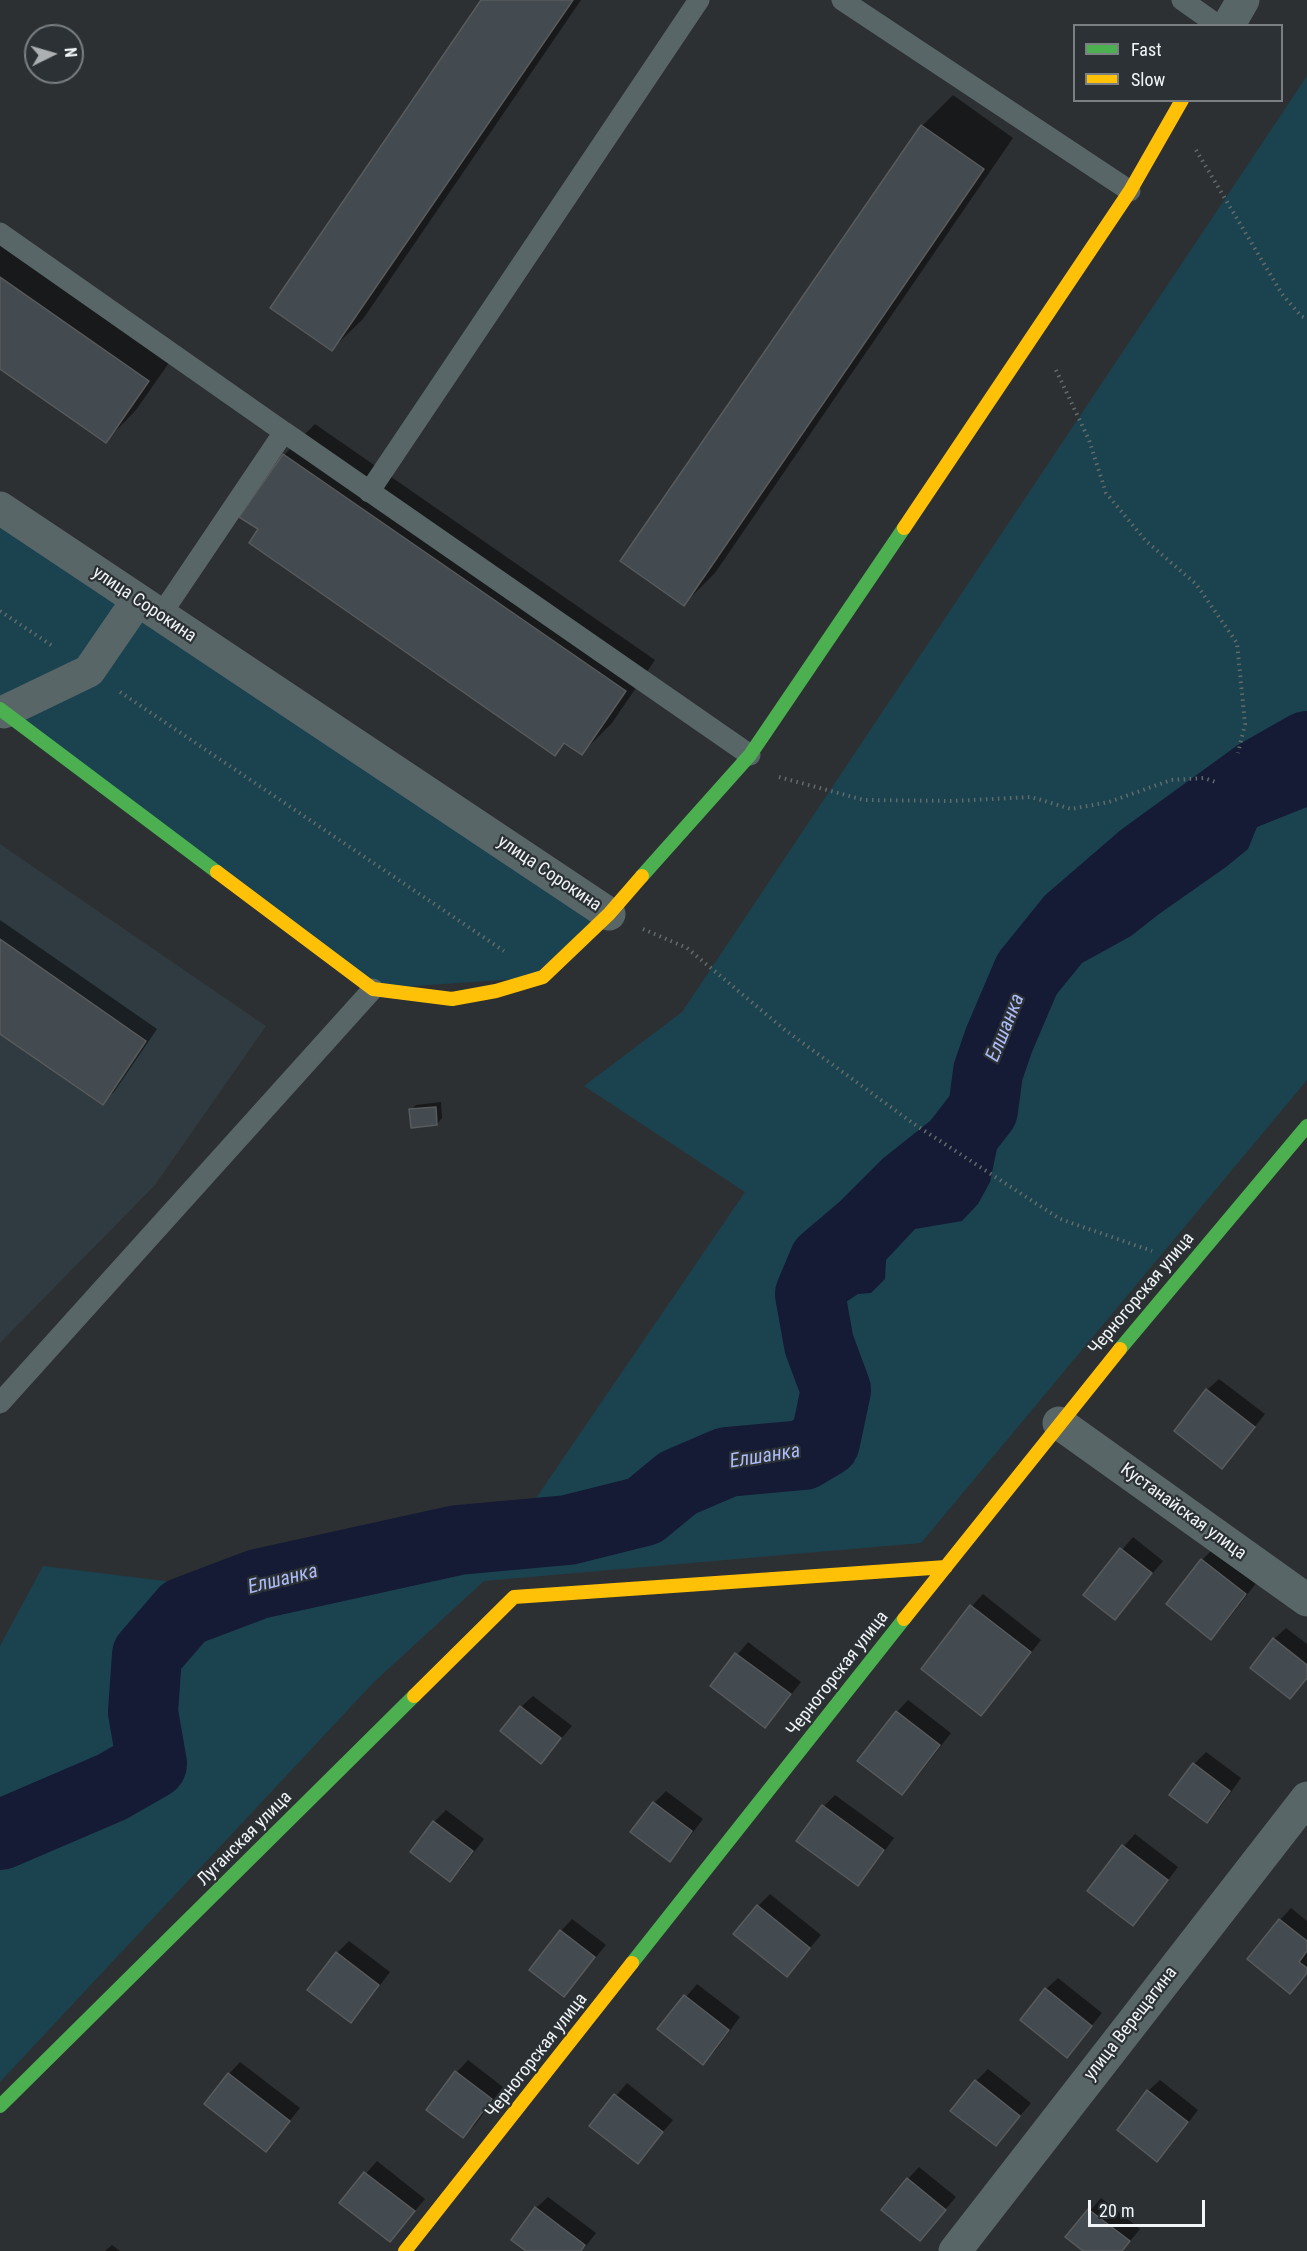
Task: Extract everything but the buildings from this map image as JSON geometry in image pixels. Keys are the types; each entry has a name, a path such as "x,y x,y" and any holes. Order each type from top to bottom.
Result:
{"street":[{"path":"1229,24 1243,0"},
{"path":"609,914 750,755 1038,331 1130,191 1181,102"},
{"name":"улица Сорокина","path":"0,508 609,914 543,977 496,991 452,999 372,989 1,712"},
{"path":"1,712 89,671 148,608"},
{"name":"Черногорская улица","path":"405,2251 1059,1423 1307,1126"},
{"name":"Кустанайская улица","path":"1059,1423 1307,1600"},
{"name":"Луганская улица","path":"0,2106 514,1597 946,1568"},
{"name":"улица Верещагина","path":"955,2251 1307,1798"}],"lane":[{"path":"369,492 699,0"},
{"path":"842,0 1130,191"},
{"path":"1182,0 1216,24"},
{"path":"0,232 369,492 750,755"},
{"path":"148,608 284,432"},
{"path":"0,1402 372,989"}],"path":[{"path":"1174,114 1282,294 1301,316 1307,319"},
{"path":"1038,331 1089,440 1106,493 1146,541 1196,584 1237,643 1245,724 1238,753"},
{"path":"0,611 543,977"},
{"path":"750,755 779,777 864,800 953,801 1031,797 1071,809 1109,802 1171,780 1204,777 1218,783"},
{"path":"609,914 687,948 785,1030 914,1124 1060,1219 1190,1264"}],"shaded area":[{"path":"1307,76 1307,1080 921,1543 484,1581 373,1683 0,2082 0,1646 43,1566 189,1584 323,1573 506,1542 745,1192 584,1086 682,1012"},
{"path":"0,508 609,914 543,977 373,989 0,709"},
{"path":"0,844 266,1026 155,1185 0,1343"}],"water":[{"path":"1307,748 1307,807 1257,827 1248,849 1226,867 1131,936 1082,963 1021,1038 998,1087 1001,1108 999,1139 990,1182 978,1204 962,1221 915,1229 886,1260 885,1279 871,1293 858,1294 843,1304 823,1308 816,1293 823,1282 824,1261 871,1210 886,1190 922,1180 935,1157 962,1122 970,1076 996,1027 1062,938 1086,915 1111,901 1121,891 1124,873 1163,835 1173,819 1183,809 1198,806 1230,814 1237,797 1256,778 1284,764"}],"waterway":[{"name":"Елшанка","path":"0,1835 112,1787 152,1764 143,1712 147,1655 184,1612 258,1584 458,1540 568,1530 644,1511 678,1483 727,1462 803,1455 825,1442 836,1390 819,1344 810,1294 824,1261 864,1227 906,1185 955,1146 983,1110 988,1072 1028,972 1070,920 1143,857 1256,775 1307,746"}],"traffic: fast":[{"path":"642,876 750,755 904,528"},
{"path":"0,709 217,872"},
{"path":"1120,1349 1307,1126"},
{"path":"632,1963 904,1619"},
{"path":"0,2106 414,1696"}],"traffic: slow":[{"path":"904,528 1130,191 1181,102"},
{"path":"217,872 373,989 452,999 496,991 543,977 609,914 642,876"},
{"path":"904,1619 1120,1349"},
{"path":"414,1696 514,1597 946,1567"},
{"path":"405,2251 632,1963"}]}
